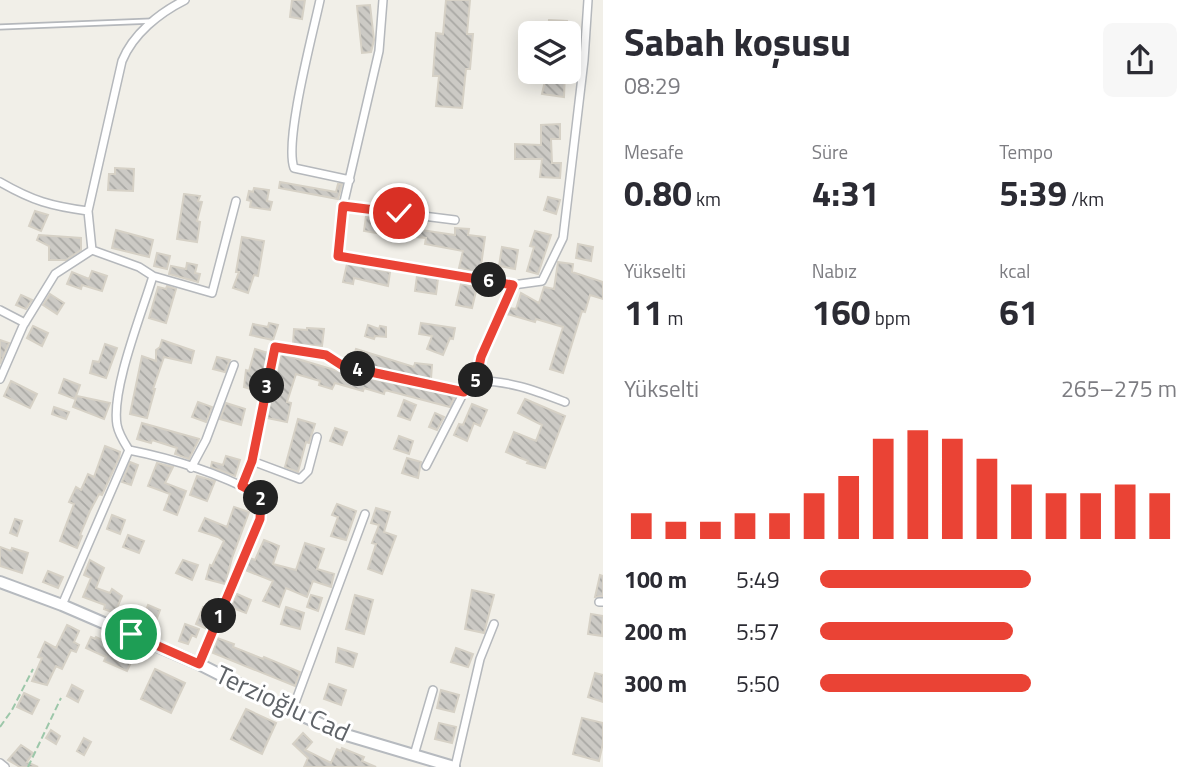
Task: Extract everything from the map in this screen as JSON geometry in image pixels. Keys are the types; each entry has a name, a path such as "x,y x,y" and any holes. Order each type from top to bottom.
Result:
{"street":[{"path":"92,250 88,211 122,61 130,42 173,6 185,0"},
{"path":"320,0 295,122 292,161 294,168 349,180"},
{"path":"383,0 379,51 343,206 338,256 513,285 542,281 563,238 584,60 588,0"},
{"path":"0,182 52,206 88,211"},
{"path":"92,250 139,267 153,276 212,293 236,201"},
{"path":"343,206 455,220"},
{"path":"0,379 25,323 55,274 92,250"},
{"path":"153,276 118,389 117,423 120,437 129,450 164,457 242,486 261,496 260,519 199,664"},
{"path":"426,466 464,392 476,381 481,357 513,285"},
{"path":"0,310 25,323"},
{"path":"242,486 252,461 275,347 326,355 343,366 464,392"},
{"path":"191,468 206,440 234,365"},
{"path":"476,381 497,380 526,387 565,402"},
{"path":"252,461 300,479 308,471 317,437"},
{"path":"62,604 129,450"},
{"path":"292,711 365,514"},
{"name":"Terzioğlu Cad","path":"0,582 62,604 199,664 343,734 454,767"},
{"path":"454,767 481,659 494,624"},
{"path":"414,755 433,690"},
{"path":"0,763 5,767"}],"lane":[{"path":"0,27 154,21"}],"path":[{"path":"0,727 33,669"},
{"path":"28,767 61,698"}],"building":[{"path":"292,0 305,0 302,19 290,17"},
{"path":"446,0 470,0 467,34 473,34 470,69 466,69 462,108 436,106 439,76 433,76 436,33 443,34"},
{"path":"370,5 374,40 371,52 362,53 357,6"},
{"path":"544,84 565,84 564,97 542,94"},
{"path":"560,124 560,139 551,139 552,163 561,163 560,178 540,177 542,159 515,159 515,144 541,145 541,125"},
{"path":"115,168 134,169 133,191 108,190 109,174 115,174"},
{"path":"280,182 336,192 338,184 342,184 338,199 279,188"},
{"path":"254,188 269,190 267,201 272,202 270,210 250,207 251,201 247,200 249,191 253,192"},
{"path":"184,194 200,196 198,201 202,202 197,221 200,222 197,242 177,239"},
{"path":"548,197 560,200 556,214 544,210"},
{"path":"35,211 48,215 41,231 29,226"},
{"path":"366,216 422,224 421,230 455,235 455,228 469,229 468,235 485,237 480,273 459,268 463,251 425,244 426,238 406,236 407,231 384,228 383,234 364,231"},
{"path":"116,230 153,240 149,257 112,248"},
{"path":"535,231 551,235 538,274 527,271 534,247 530,246"},
{"path":"39,235 81,238 81,250 66,260 49,260 49,246 37,240"},
{"path":"242,237 264,241 258,276 254,275 248,293 233,288 239,272 236,272"},
{"path":"578,244 593,247 591,261 576,258"},
{"path":"502,247 518,250 515,269 499,266"},
{"path":"157,253 170,256 167,269 154,266"},
{"path":"558,262 573,264 572,272 603,282 603,299 590,295 585,312 582,311 563,373 550,369 563,327 507,314 510,308 516,309 521,293 539,303 544,287 554,289"},
{"path":"187,263 197,265 195,273 200,274 198,282 169,274 171,266 186,269"},
{"path":"347,264 390,272 388,286 354,278 353,284 343,282"},
{"path":"92,271 107,276 102,291 82,285 81,289 67,284 72,272 89,279"},
{"path":"417,276 438,279 436,294 415,291"},
{"path":"461,284 477,287 472,308 456,305"},
{"path":"167,286 176,289 166,323 149,318 158,287 166,289"},
{"path":"50,294 64,303 57,314 43,305"},
{"path":"21,295 32,300 26,309 16,305"},
{"path":"269,323 278,325 273,340 250,335 253,324 268,327"},
{"path":"421,323 455,328 453,339 450,338 443,355 427,349 432,336 419,334"},
{"path":"368,325 379,329 380,326 386,327 386,337 375,336 374,339 365,336"},
{"path":"33,326 48,333 42,346 27,338"},
{"path":"294,329 324,329 322,346 293,344"},
{"path":"0,340 9,343 0,364"},
{"path":"162,340 194,351 191,363 164,357 147,418 130,414 142,356 156,361 156,350"},
{"path":"105,344 117,348 106,378 90,373 93,361 99,362"},
{"path":"255,349 268,353 260,392 244,387 246,370 249,371"},
{"path":"356,349 414,367 415,363 432,365 431,379 375,367 353,359"},
{"path":"281,354 348,374 455,396 450,407 385,390 384,394 335,383 332,389 319,385 320,381 296,374 287,402 291,403 287,422 267,418"},
{"path":"217,357 230,360 225,372 213,369"},
{"path":"64,379 80,385 75,399 59,393"},
{"path":"11,381 37,394 30,408 4,396"},
{"path":"77,396 110,403 104,419 73,407"},
{"path":"525,399 565,416 545,468 527,463 528,461 506,452 514,432 536,441 542,425 518,413"},
{"path":"404,400 416,405 410,420 398,416"},
{"path":"198,402 212,407 206,422 192,417"},
{"path":"226,403 245,409 241,425 220,419"},
{"path":"472,404 487,410 480,426 474,423 467,441 454,435 459,424 463,425"},
{"path":"54,407 69,412 66,419 52,414"},
{"path":"435,413 444,417 437,430 429,427"},
{"path":"298,419 315,424 309,443 306,442 298,472 285,467"},
{"path":"142,423 199,439 189,459 175,454 177,448 152,440 151,443 137,439"},
{"path":"335,428 347,432 342,445 330,441"},
{"path":"399,436 413,441 409,454 394,449"},
{"path":"105,446 120,452 119,458 102,495 99,494 90,511 77,548 60,541 74,504 69,502 76,487 81,490 88,474 94,477"},
{"path":"226,456 240,460 235,476 211,467 212,462 223,465"},
{"path":"407,458 421,462 418,478 402,473"},
{"path":"130,462 138,465 131,485 122,482"},
{"path":"157,463 173,467 165,483 186,491 177,515 164,510 170,494 148,486"},
{"path":"197,476 215,481 207,501 190,495"},
{"path":"337,504 356,511 346,540 331,536 338,517 332,515"},
{"path":"234,507 249,512 225,584 206,579 210,565 212,566 224,541 199,531 205,518 227,527"},
{"path":"376,508 390,512 384,532 396,536 382,574 368,569 376,544 372,543 379,525 371,523"},
{"path":"112,515 125,520 120,534 107,529"},
{"path":"15,519 22,521 17,536 10,533"},
{"path":"128,535 144,541 139,553 123,547"},
{"path":"264,540 279,546 273,564 296,570 305,543 324,549 317,569 334,574 331,587 313,581 307,597 286,588 279,607 263,601 273,581 245,570 250,558 255,560"},
{"path":"0,547 28,553 22,573 0,566"},
{"path":"90,560 104,568 96,588 110,593 112,589 122,596 115,613 104,609 105,605 83,597 91,578 84,575"},
{"path":"183,560 198,565 192,580 176,573"},
{"path":"48,571 63,577 58,588 43,582"},
{"path":"600,575 603,576 603,596 595,597"},
{"path":"472,590 494,595 484,633 465,629"},
{"path":"237,594 251,600 246,613 230,607"},
{"path":"311,595 322,598 318,611 307,607"},
{"path":"355,595 373,600 364,634 346,629"},
{"path":"148,605 160,610 154,626 142,621"},
{"path":"203,607 214,611 207,629 196,624"},
{"path":"286,607 304,613 300,629 281,624"},
{"path":"591,614 603,616 602,636 588,634"},
{"path":"185,624 199,629 196,637 192,635 188,644 179,641"},
{"path":"67,625 79,631 74,642 79,645 76,652 71,650 62,669 56,666 47,685 32,681 42,658 38,657 45,642 56,648"},
{"path":"91,637 134,656 127,671 104,661 106,657 86,648"},
{"path":"217,638 234,644 233,647 300,672 295,686 213,653"},
{"path":"338,648 357,654 353,667 336,662"},
{"path":"456,648 473,654 468,667 451,662"},
{"path":"155,669 185,683 171,713 141,699"},
{"path":"595,673 603,675 603,702 588,697"},
{"path":"329,684 346,690 341,705 324,699"},
{"path":"72,685 83,691 78,702 67,696"},
{"path":"441,690 459,695 454,712 437,708"},
{"path":"24,693 39,700 32,714 17,707"},
{"path":"246,709 276,723 262,754 231,739"},
{"path":"582,718 603,723 599,761 573,754"},
{"path":"439,723 456,727 452,743 435,739"},
{"path":"51,730 60,736 56,744 46,738"},
{"path":"303,733 312,742 305,750 331,763 337,749 341,751 342,748 364,757 362,761 376,767 304,767 308,758 293,744"},
{"path":"84,738 91,742 84,755 77,751"},
{"path":"21,745 33,753 27,762 38,767 20,767 8,760"}],"route":[{"path":"131,634 199,664 260,519 261,496 242,486 252,461 275,347 326,355 343,366 464,392 476,381 481,357 513,285 338,256 343,206 399,213"}]}
